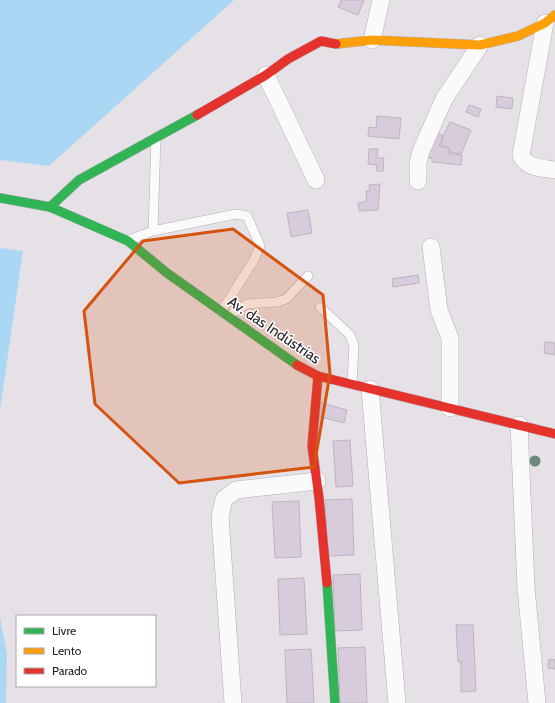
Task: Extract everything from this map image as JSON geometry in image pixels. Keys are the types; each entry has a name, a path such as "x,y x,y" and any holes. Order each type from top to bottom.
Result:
{"street":[{"path":"372,40 381,0"},
{"path":"50,207 80,180 266,75 288,59 321,41 338,45 372,40 480,45 501,42 518,36 550,19"},
{"path":"550,19 521,155 522,160 526,164 555,170"},
{"path":"418,181 418,163 421,151 444,99 480,45"},
{"path":"266,75 316,180"},
{"name":"Av. das Indústrias","path":"0,198 50,207 128,241 167,273 294,363 318,376 555,434"},
{"path":"431,247 439,310 450,338 450,408"},
{"path":"318,376 312,446 325,562 335,703"},
{"path":"370,388 398,703"},
{"path":"519,425 526,588 537,703"},
{"path":"233,703 220,517 224,498 236,490 317,481"}],"lane":[{"path":"153,231 156,138"},
{"path":"128,241 153,231 236,214 247,216 260,246 225,314"},
{"path":"225,314 247,304 277,302 286,299 308,276"},
{"path":"320,307 350,335 354,345 352,384"}],"highlighted area":[{"path":"233,229 323,295 330,374 314,467 179,483 95,404 84,311 143,241"}],"water":[{"path":"0,0 234,0 49,166 0,160"},
{"path":"0,248 23,251 0,410"},
{"path":"0,617 7,655 6,703 0,703"}],"building":[{"path":"341,0 364,0 358,15 338,7"},
{"path":"497,96 513,98 512,109 496,107"},
{"path":"469,105 481,109 478,117 466,112"},
{"path":"377,116 401,118 399,139 368,136 369,127 376,128"},
{"path":"450,122 471,130 461,154 450,152 449,148 441,145 443,136"},
{"path":"431,131 443,136 439,146 449,148 449,154 462,155 461,165 432,162 432,158 423,157"},
{"path":"369,149 378,149 377,158 384,158 383,171 376,171 377,165 368,164"},
{"path":"380,184 378,210 359,211 358,203 367,201 366,191 370,191 369,185"},
{"path":"308,210 312,233 291,237 287,213"},
{"path":"418,275 419,283 393,287 392,279"},
{"path":"545,342 555,343 555,355 544,353"},
{"path":"321,403 347,410 344,423 317,416"},
{"path":"350,440 353,486 336,487 333,441"},
{"path":"352,499 354,555 328,556 325,500"},
{"path":"299,501 301,557 275,558 272,502"},
{"path":"360,574 362,630 335,631 333,575"},
{"path":"304,578 307,634 280,635 278,579"},
{"path":"456,625 473,625 476,691 461,692 461,662 458,662"},
{"path":"365,647 367,703 340,703 338,648"},
{"path":"311,649 314,703 287,703 285,650"},
{"path":"549,659 555,660 555,669 548,668"}],"traffic: fast":[{"path":"50,207 79,180 197,115"},
{"path":"0,198 50,207 128,241 167,273 297,365"},
{"path":"327,583 335,703"}],"traffic: slow":[{"path":"336,44 372,40 480,45 518,36 545,23 555,15"}],"traffic: jam":[{"path":"197,115 266,75 288,59 321,41 336,44"},
{"path":"297,365 318,376 555,434"},
{"path":"318,376 312,446 319,498 327,583"}]}
